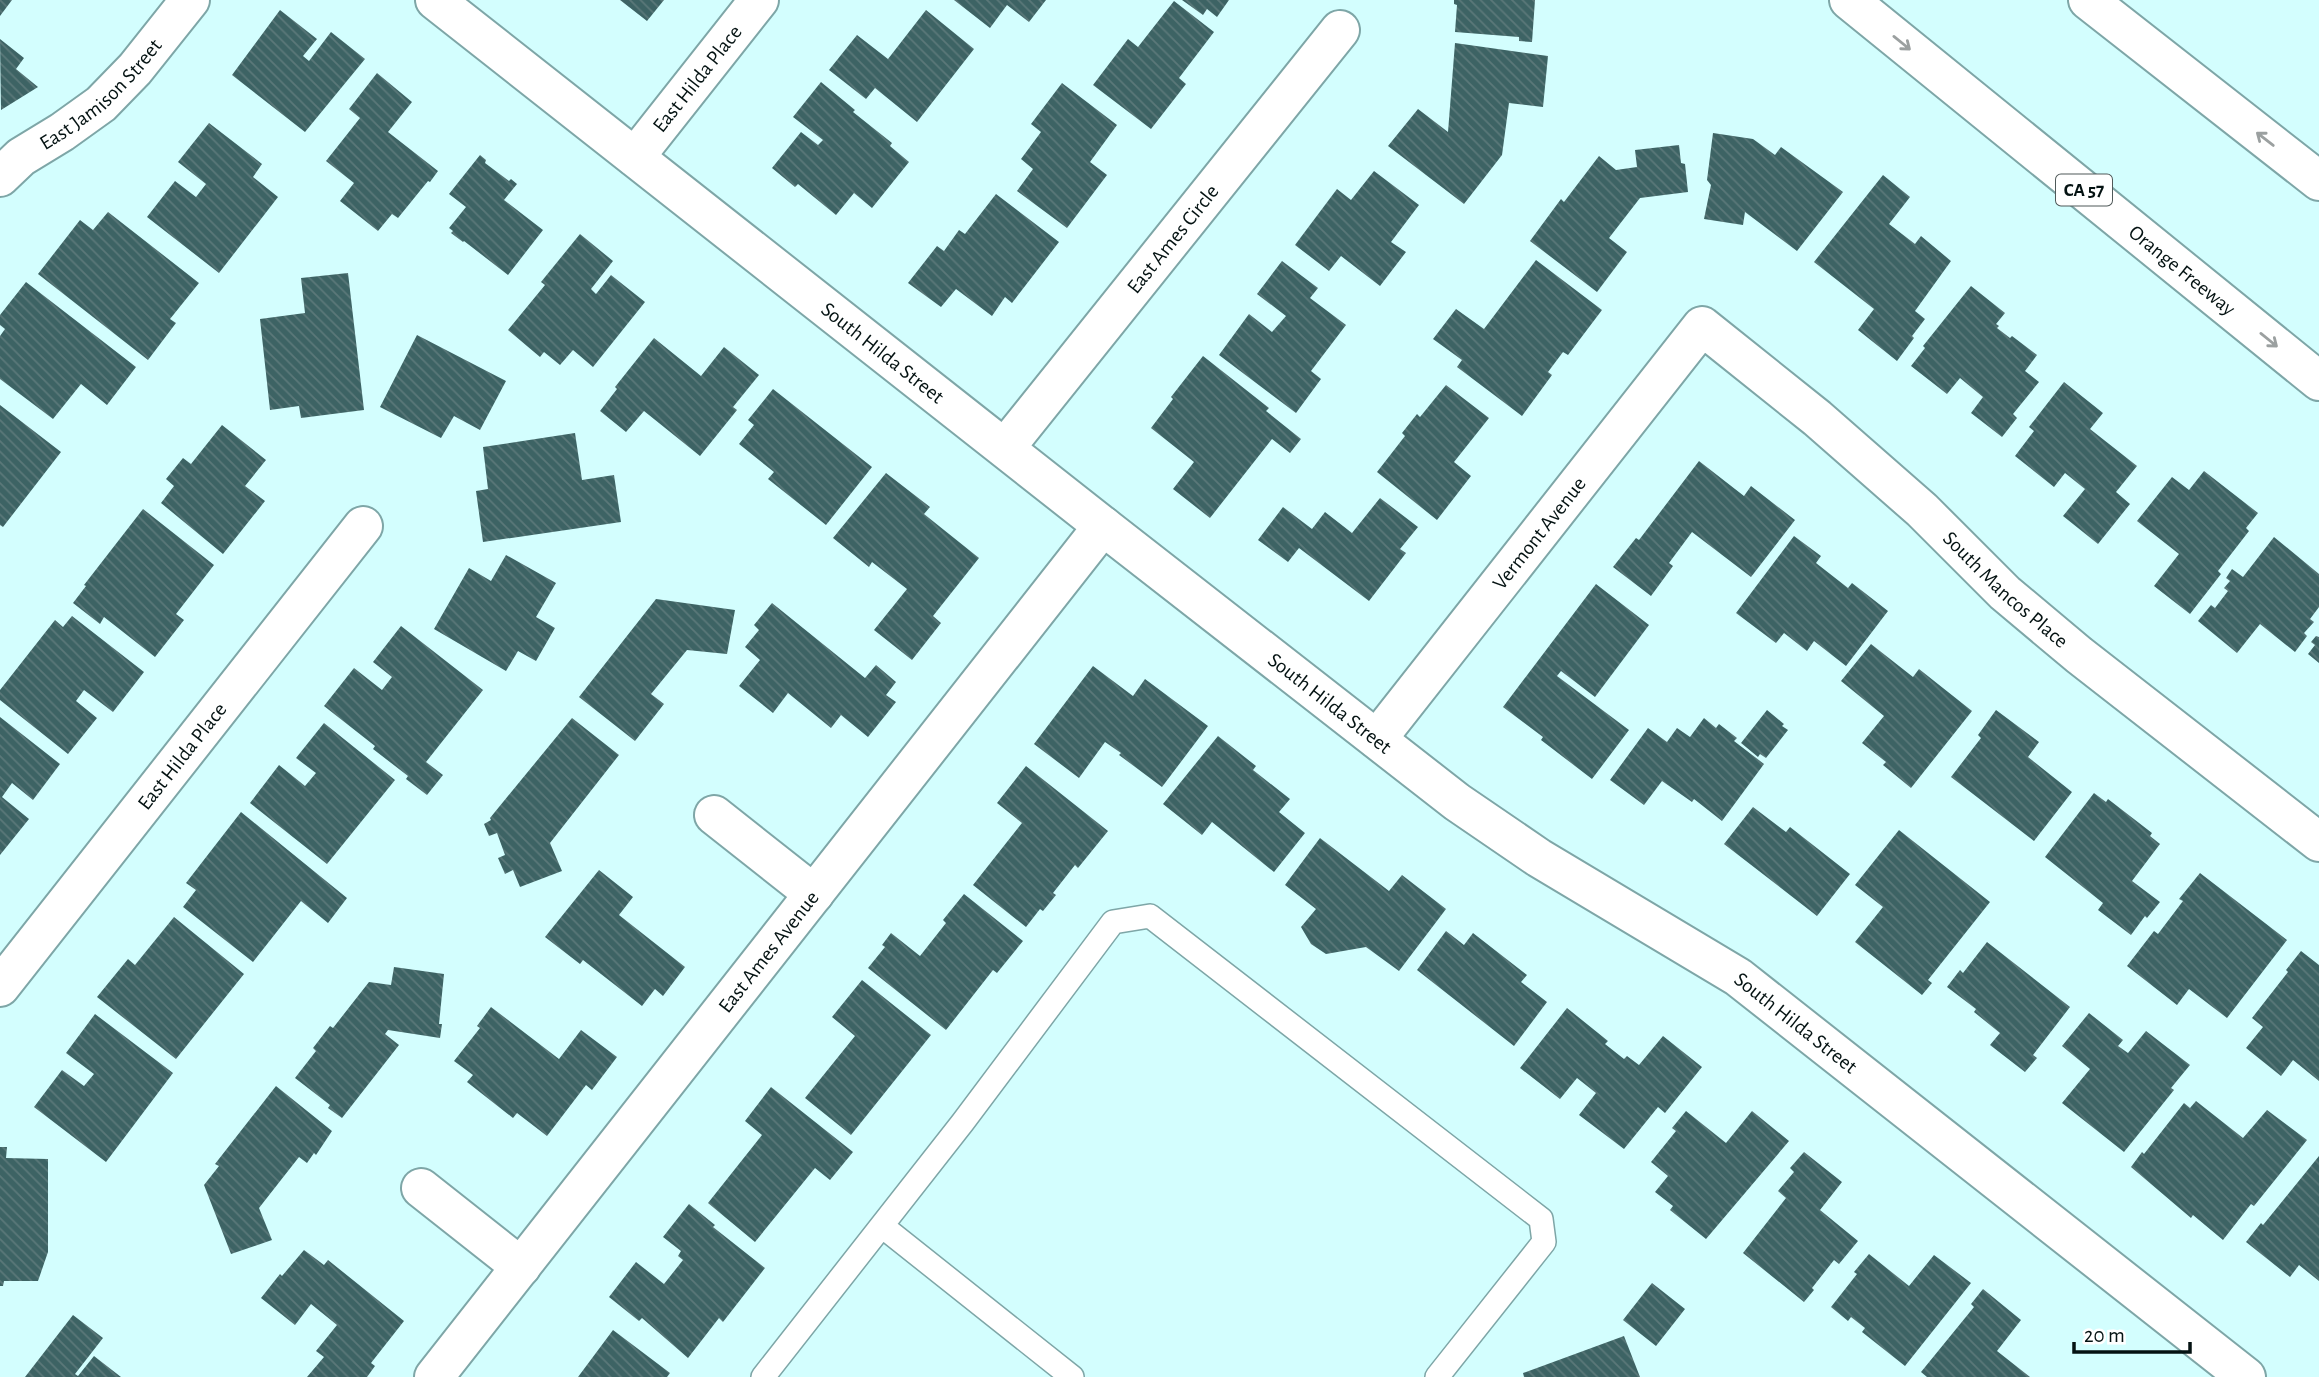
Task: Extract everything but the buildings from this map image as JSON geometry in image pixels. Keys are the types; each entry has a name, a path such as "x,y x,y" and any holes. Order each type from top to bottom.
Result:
{"main road":[{"name":"East Jamison Street","path":"0,177 21,157 101,104 135,69 190,0"},
{"name":"South Hilda Street","path":"435,0 1457,802 1539,858 1738,976 2246,1377"},
{"name":"East Hilda Place","path":"635,157 759,0"},
{"name":"Orange Freeway","path":"1849,0 2319,381"},
{"path":"2088,0 2319,181"},
{"name":"East Ames Circle","path":"1005,448 1340,30"},
{"name":"Vermont Avenue","path":"1377,740 1702,326"},
{"name":"South Mancos Place","path":"1702,326 1817,418 1912,501 2004,593 2079,655 2319,842"},
{"name":"East Hilda Place","path":"0,987 363,526"},
{"name":"East Ames Avenue","path":"434,1377 1103,526"},
{"path":"714,816 814,894"},
{"path":"421,1188 521,1266"}],"lane":[{"path":"763,1377 882,1226 1113,922 1150,916 1541,1219 1544,1242 1437,1377"},
{"path":"882,1226 1072,1377"}]}
